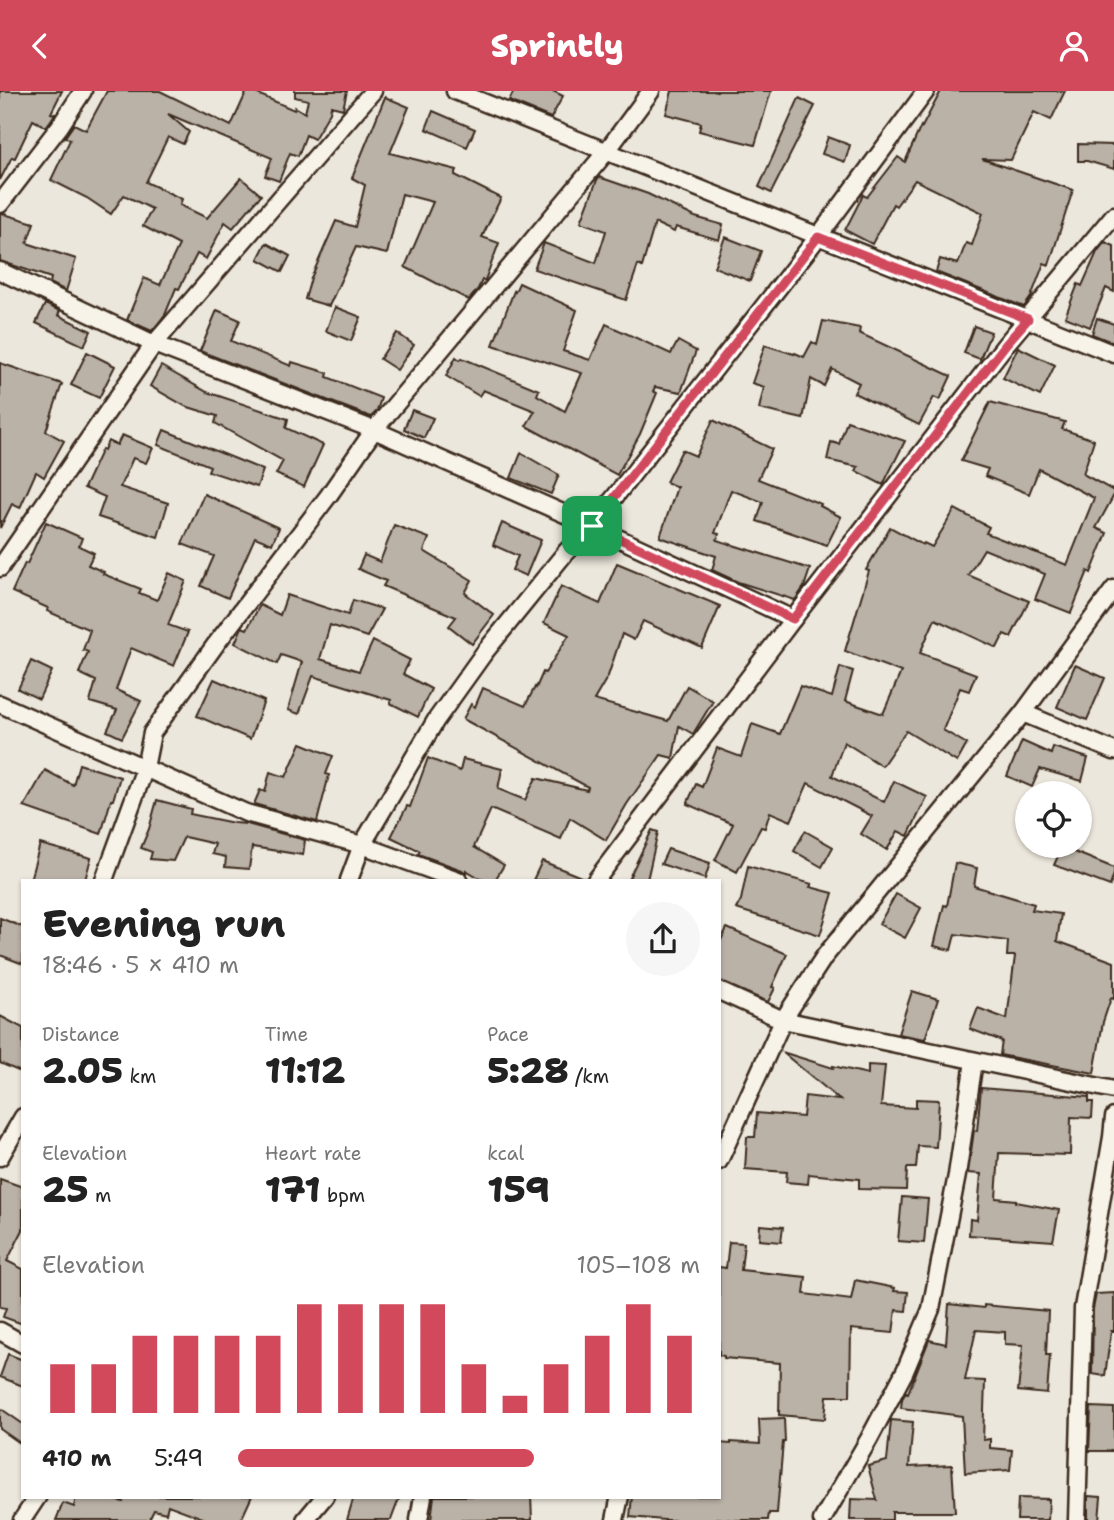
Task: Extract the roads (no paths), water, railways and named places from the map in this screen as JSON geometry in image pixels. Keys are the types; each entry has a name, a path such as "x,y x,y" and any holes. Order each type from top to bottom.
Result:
{"street":[{"path":"0,204 60,126 83,91"},
{"path":"0,568 154,344 373,91"},
{"path":"455,91 1114,354"},
{"path":"104,879 145,768 152,733 329,495 374,430 606,152 651,91"},
{"path":"349,879 362,845 436,720 484,653 566,552 592,526 818,237 926,91"},
{"path":"597,879 1006,344 1114,215"},
{"path":"0,271 154,344 374,430 592,526 793,619"},
{"path":"721,1157 783,1020 824,957 1023,713 1114,589"},
{"path":"0,704 246,813 362,845 455,879"},
{"path":"1023,713 1114,751"},
{"path":"721,992 783,1020 1114,1090"},
{"path":"822,1520 905,1371 931,1310 957,1175 974,1061"},
{"path":"1077,1520 1083,1308 1114,1117"},
{"path":"0,1157 21,1120"},
{"path":"0,1331 21,1342"},
{"path":"22,1520 36,1499"},
{"path":"305,1520 323,1499"},
{"path":"419,1520 422,1499"},
{"path":"615,1520 619,1499"}]}
